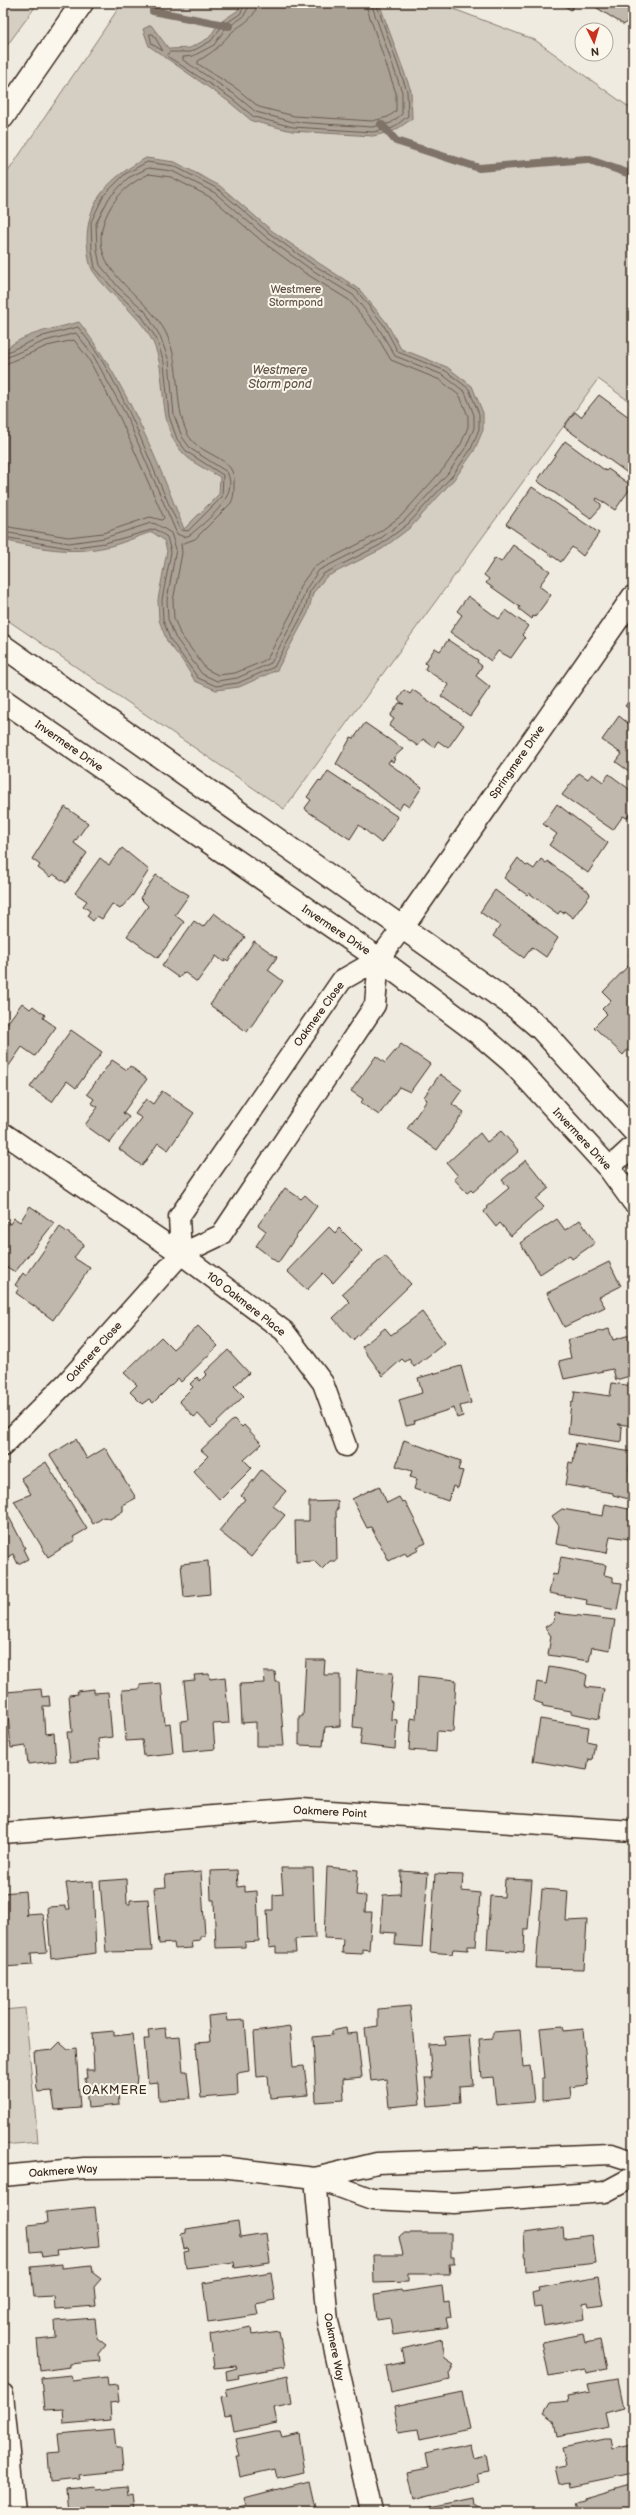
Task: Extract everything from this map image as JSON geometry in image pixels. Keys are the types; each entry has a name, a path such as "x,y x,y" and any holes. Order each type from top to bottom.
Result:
{"street":[{"path":"3,117 82,3"},
{"name":"Springmere Drive","path":"402,928 633,597"},
{"path":"3,646 515,1007 542,1030 633,1130"},
{"name":"Invermere Drive","path":"3,700 379,959 478,1033 512,1062 609,1168 633,1201"},
{"path":"379,959 402,928"},
{"name":"Oakmere Close","path":"181,1254 179,1217 181,1214 342,980 379,959"},
{"name":"Oakmere Close","path":"3,1446 67,1382 181,1254 221,1235 376,1005 379,959"},
{"path":"3,1133 181,1254"},
{"path":"609,1168 633,1146"},
{"name":"100 Oakmere Place","path":"181,1254 284,1331 323,1383 346,1446"},
{"name":"Oakmere Point","path":"3,1833 300,1809 633,1831"},
{"name":"Oakmere Way","path":"315,2178 377,2163 611,2154 633,2161"},
{"name":"Oakmere Way","path":"3,2176 84,2168 221,2167 315,2178 372,2199 454,2203 605,2192 633,2177"},
{"name":"Oakmere Way","path":"315,2178 328,2321 371,2512"},
{"path":"3,2394 16,2512"}],"green space":[{"path":"3,3 38,3 3,51"},
{"name":"Westmere Stormpond","path":"122,3 438,3 535,40 633,110 633,404 598,379 284,809 3,617 3,179"},
{"path":"25,2008 38,2142 3,2145 3,2010"}],"water":[{"path":"243,3 379,3 411,91 412,119 394,131 373,136 292,131 252,121 228,101 149,46 143,29 151,25 169,49 190,48 209,38 219,23 237,11"},
{"name":"Westmere Storm pond","path":"146,158 175,162 220,186 271,230 359,289 386,322 401,349 447,367 472,386 483,413 483,430 474,451 456,477 411,527 382,549 326,577 313,593 308,613 277,670 239,687 216,690 195,681 182,660 167,641 159,620 158,600 167,551 164,540 152,532 112,546 80,550 54,550 3,540 3,352 19,340 39,332 79,322 96,345 139,421 184,529 219,494 220,477 188,458 175,442 169,429 165,414 160,369 152,340 132,313 107,289 91,268 89,260 87,241 88,226 96,201 103,191 122,173"}],"building":[{"path":"560,3 576,3 571,10"},
{"path":"596,3 633,3 633,13 624,25 594,6"},
{"path":"599,395 633,420 633,477 564,427 575,412 581,417"},
{"path":"565,441 606,471 608,469 632,486 615,510 597,498 596,500 601,504 601,507 591,518 537,481"},
{"path":"532,487 599,533 583,556 572,547 561,562 506,524"},
{"path":"513,545 550,571 539,586 551,595 532,619 519,609 520,607 486,583 489,579 484,575 495,558 501,562"},
{"path":"468,596 499,619 506,610 528,626 522,635 525,638 511,658 498,651 491,661 450,632 462,615 457,611"},
{"path":"448,640 478,660 477,662 482,666 476,676 490,687 470,716 441,696 449,685 425,669 427,665 425,663 435,648 440,651"},
{"path":"404,690 410,694 413,690 464,725 448,748 438,741 434,747 423,739 418,746 389,726 394,719 390,716 399,703 404,704 398,700"},
{"path":"633,696 633,711 625,706"},
{"path":"619,716 633,727 633,774 616,762 622,754 602,740"},
{"path":"365,723 403,749 393,758 395,759 393,762 390,760 388,763 422,787 409,807 403,803 399,810 336,764 351,737 354,738"},
{"path":"328,771 398,817 381,843 359,825 350,839 307,811 305,808 311,800 307,797 319,780 321,782"},
{"path":"579,773 588,779 592,774 603,782 609,774 633,792 633,808 627,818 623,816 613,830 562,795"},
{"path":"557,804 608,843 588,873 549,845 557,834 543,824"},
{"path":"65,807 88,823 74,843 87,853 66,883 53,874 50,877 38,868 40,865 32,859"},
{"path":"122,848 149,870 133,895 120,909 112,904 102,919 97,916 93,921 87,916 90,911 83,906 87,901 75,893 100,858 109,865"},
{"path":"518,858 526,866 528,865 534,869 541,859 546,863 547,861 589,892 590,895 573,918 564,911 563,913 560,911 558,914 529,893 527,895 504,878"},
{"path":"156,875 189,895 175,915 184,922 158,958 127,936 148,906 140,898"},
{"path":"495,890 558,938 546,957 532,947 524,958 493,936 500,926 480,912"},
{"path":"214,913 245,937 228,961 226,959 224,962 216,956 197,982 184,972 179,978 162,966 194,921 203,927"},
{"path":"254,941 277,957 268,970 283,981 247,1032 210,1005"},
{"path":"633,950 633,960 628,955"},
{"path":"628,966 633,970 633,1052 629,1048 623,1055 594,1027 607,1014 602,1009 611,1000 603,992"},
{"path":"22,1003 30,1009 33,1006 45,1015 43,1018 56,1027 35,1056 22,1047 6,1070 3,1067 3,1029"},
{"path":"71,1030 102,1052 76,1088 67,1081 52,1102 30,1087"},
{"path":"401,1044 430,1064 410,1092 399,1087 379,1115 361,1103 363,1099 351,1091 376,1056 385,1063"},
{"path":"112,1060 127,1070 130,1066 147,1079 123,1113 129,1117 110,1143 85,1125 98,1107 91,1103 94,1099 87,1094"},
{"path":"440,1074 462,1090 452,1104 464,1112 437,1150 407,1129 427,1100 424,1097"},
{"path":"162,1091 194,1113 168,1150 158,1143 142,1166 119,1149 142,1118 135,1114 146,1099 153,1104"},
{"path":"501,1131 519,1151 473,1192 471,1190 467,1193 454,1179 458,1176 447,1163 480,1133 487,1142"},
{"path":"526,1160 549,1188 536,1199 544,1207 511,1236 500,1223 496,1227 484,1212 487,1208 486,1207 509,1188 502,1180"},
{"path":"285,1188 301,1199 305,1195 317,1206 278,1263 256,1246 266,1231 258,1225"},
{"path":"30,1206 54,1223 15,1272 7,1267 5,1269 3,1268 3,1219 10,1224 14,1218 20,1222"},
{"path":"557,1219 565,1230 580,1220 595,1243 572,1259 569,1255 540,1274 520,1243"},
{"path":"60,1227 84,1244 74,1258 90,1268 53,1320 16,1293 19,1288 15,1285 23,1273 26,1276"},
{"path":"329,1227 335,1233 339,1228 362,1251 333,1283 323,1273 307,1290 287,1271"},
{"path":"385,1256 411,1284 353,1340 333,1318 350,1302 342,1294"},
{"path":"609,1262 621,1286 599,1297 605,1307 564,1327 547,1293"},
{"path":"422,1312 445,1343 414,1367 409,1359 405,1362 402,1359 383,1376 362,1347 385,1328 391,1335"},
{"path":"198,1326 218,1346 181,1382 178,1378 153,1403 149,1399 142,1404 130,1392 137,1385 124,1373 161,1337 173,1349"},
{"path":"609,1329 613,1340 633,1334 633,1375 616,1380 613,1369 564,1379 559,1361 571,1358 567,1340"},
{"path":"228,1350 249,1373 234,1386 244,1396 211,1428 198,1414 194,1417 179,1401 193,1387 190,1384 197,1377 200,1381 207,1374 205,1372"},
{"path":"461,1366 471,1403 460,1406 463,1416 457,1418 454,1408 414,1421 415,1424 406,1426 399,1400 422,1393 418,1378"},
{"path":"612,1383 633,1386 633,1426 618,1424 622,1427 621,1442 568,1434 571,1402 573,1403 575,1391 610,1396"},
{"path":"234,1419 242,1427 244,1425 262,1444 244,1460 252,1468 220,1500 193,1471 208,1456 201,1450"},
{"path":"76,1439 87,1459 105,1448 136,1498 123,1505 123,1511 110,1519 104,1517 93,1524 50,1455"},
{"path":"404,1440 461,1461 458,1470 463,1471 458,1488 453,1486 448,1501 414,1489 417,1479 410,1477 412,1471 396,1466"},
{"path":"576,1443 632,1452 629,1471 633,1472 633,1500 613,1495 613,1493 565,1485 569,1462 573,1463"},
{"path":"46,1462 87,1529 73,1537 75,1540 48,1557 14,1501 31,1494 21,1478"},
{"path":"261,1470 286,1491 273,1506 285,1515 251,1557 219,1531 245,1499 241,1496"},
{"path":"379,1486 387,1503 399,1497 402,1502 405,1501 426,1543 417,1547 419,1550 407,1556 405,1553 389,1561 371,1527 367,1528 352,1499"},
{"path":"338,1501 338,1509 336,1509 337,1561 330,1561 322,1569 314,1561 296,1562 295,1521 309,1521 309,1502"},
{"path":"605,1504 633,1510 629,1539 610,1536 607,1553 556,1544 559,1526 552,1516 562,1509 603,1516"},
{"path":"6,1511 25,1548 23,1549 28,1559 18,1564 13,1554 9,1556 5,1567 3,1566 3,1513"},
{"path":"561,1557 606,1565 604,1575 613,1577 613,1582 622,1583 617,1610 586,1605 587,1600 549,1593 553,1574 557,1575"},
{"path":"208,1561 210,1594 184,1597 181,1564"},
{"path":"555,1613 615,1620 610,1650 592,1647 589,1661 548,1655 551,1636 545,1627 554,1621"},
{"path":"306,1660 325,1660 324,1675 340,1675 340,1726 325,1727 323,1746 299,1745 299,1716 303,1716"},
{"path":"549,1667 583,1673 587,1675 585,1687 604,1689 599,1719 571,1713 571,1711 542,1706 543,1704 534,1701 537,1682 546,1684"},
{"path":"357,1670 393,1673 390,1701 392,1702 391,1719 397,1720 395,1749 360,1745 362,1728 353,1727"},
{"path":"264,1672 275,1672 276,1682 279,1682 284,1746 256,1746 256,1722 242,1723 240,1684 265,1683"},
{"path":"209,1674 210,1679 225,1677 229,1723 213,1724 215,1749 183,1752 181,1721 188,1720 184,1681 195,1680 194,1675"},
{"path":"418,1676 456,1680 453,1732 437,1731 436,1752 409,1750 411,1718 416,1719"},
{"path":"161,1683 165,1724 170,1723 173,1753 144,1756 142,1740 126,1741 122,1690 140,1689 140,1685"},
{"path":"41,1689 42,1697 49,1696 50,1706 43,1706 45,1734 54,1733 56,1761 28,1764 26,1746 11,1748 6,1692"},
{"path":"94,1689 94,1693 108,1692 112,1737 98,1739 100,1759 70,1762 67,1732 72,1732 69,1695 78,1694 77,1691"},
{"path":"540,1719 589,1727 587,1741 595,1743 592,1760 589,1759 587,1770 533,1761"},
{"path":"327,1867 358,1870 356,1895 366,1896 365,1912 372,1912 369,1950 362,1949 362,1954 342,1953 343,1939 324,1938"},
{"path":"281,1868 313,1868 315,1938 295,1939 296,1953 276,1953 276,1947 269,1948 267,1910 273,1910 273,1895 283,1894"},
{"path":"237,1870 238,1887 245,1886 245,1892 257,1891 259,1941 245,1942 245,1947 216,1948 214,1900 211,1900 210,1871"},
{"path":"401,1871 428,1873 422,1947 395,1945 396,1933 380,1932 383,1895 399,1894 400,1896"},
{"path":"201,1872 205,1936 200,1936 200,1940 191,1941 192,1948 175,1949 174,1943 159,1944 154,1888 166,1887 165,1875"},
{"path":"435,1874 463,1875 462,1891 480,1893 476,1946 468,1946 468,1950 453,1949 452,1954 430,1952"},
{"path":"126,1879 127,1904 130,1904 130,1900 148,1899 152,1951 106,1952 100,1881"},
{"path":"505,1879 532,1880 528,1929 525,1929 524,1952 487,1949 490,1896 504,1897"},
{"path":"93,1881 96,1953 51,1959 47,1907 66,1906 66,1909 70,1909 66,1883"},
{"path":"542,1889 568,1891 566,1921 587,1920 584,1969 536,1968"},
{"path":"25,1891 27,1916 27,1914 41,1913 43,1915 47,1952 31,1953 32,1965 4,1967 3,1893"},
{"path":"410,2006 420,2104 389,2107 386,2079 371,2081 365,2028 378,2026 378,2009"},
{"path":"227,2014 228,2021 245,2020 249,2071 237,2073 238,2095 201,2098 196,2043 210,2042 208,2016"},
{"path":"563,2026 564,2031 583,2029 588,2085 570,2087 571,2098 542,2101 542,2078 545,2078 540,2028"},
{"path":"290,2027 293,2067 304,2066 308,2095 270,2098 268,2076 257,2077 254,2032"},
{"path":"165,2028 166,2037 180,2036 183,2071 187,2071 190,2099 159,2100 158,2082 148,2083 144,2039 149,2039 148,2030"},
{"path":"346,2028 347,2034 357,2033 362,2077 343,2079 344,2100 316,2102 313,2037 332,2035 332,2031"},
{"path":"520,2030 523,2067 530,2066 534,2102 496,2105 493,2077 482,2078 479,2039 493,2038 493,2032"},
{"path":"114,2031 114,2036 132,2034 137,2075 136,2088 118,2090 119,2105 88,2108 85,2078 87,2078 86,2070 94,2070 92,2033"},
{"path":"469,2035 473,2085 459,2086 460,2103 428,2106 425,2078 432,2078 429,2045 445,2044 444,2037"},
{"path":"60,2042 68,2049 76,2048 80,2108 55,2110 52,2091 39,2092 37,2089 34,2052 52,2050"},
{"path":"95,2207 99,2246 56,2250 57,2255 42,2257 41,2251 30,2252 28,2225 47,2223 46,2212"},
{"path":"238,2221 240,2237 266,2233 270,2263 235,2268 234,2262 186,2268 184,2252 189,2251 188,2248 184,2249 181,2234 186,2233 186,2229"},
{"path":"563,2228 564,2239 592,2235 596,2263 526,2271 524,2233"},
{"path":"403,2233 451,2233 451,2257 454,2257 454,2264 449,2264 450,2274 408,2274 408,2282 374,2283 373,2255 403,2255 399,2237"},
{"path":"62,2264 62,2268 92,2265 93,2273 101,2279 94,2287 96,2306 55,2309 54,2296 34,2297 31,2267"},
{"path":"271,2272 275,2300 256,2304 258,2315 208,2322 203,2283"},
{"path":"598,2277 603,2305 589,2307 588,2303 583,2304 585,2319 544,2326 541,2307 534,2308 532,2293 539,2291 538,2288"},
{"path":"442,2286 444,2302 449,2301 451,2317 446,2318 448,2327 393,2335 390,2318 377,2320 374,2294 401,2290 402,2292"},
{"path":"95,2318 97,2338 106,2345 99,2354 100,2361 70,2364 70,2367 40,2371 37,2339 56,2337 55,2321"},
{"path":"251,2327 252,2335 279,2331 285,2367 238,2375 239,2378 227,2380 226,2371 237,2368 236,2366 214,2368 210,2335"},
{"path":"583,2334 585,2343 600,2340 606,2369 586,2373 585,2369 549,2376 542,2342"},
{"path":"442,2339 445,2358 454,2364 449,2374 450,2380 391,2393 386,2366 405,2362 402,2349"},
{"path":"71,2375 72,2381 107,2377 108,2385 117,2384 119,2402 110,2403 111,2420 64,2424 63,2409 44,2410 41,2378"},
{"path":"288,2375 292,2404 274,2408 277,2423 234,2432 231,2416 225,2417 221,2397 228,2396 226,2389"},
{"path":"618,2379 624,2408 605,2413 608,2427 557,2437 554,2420 544,2413 550,2403 569,2401 568,2396 590,2392 588,2384"},
{"path":"462,2392 470,2429 420,2440 418,2429 399,2432 394,2406"},
{"path":"114,2429 116,2448 121,2448 123,2471 79,2475 80,2479 50,2482 48,2453 60,2452 58,2434"},
{"path":"280,2431 282,2437 299,2433 305,2472 277,2478 275,2469 240,2477 236,2457 240,2457 236,2439"},
{"path":"611,2439 613,2449 632,2445 633,2473 570,2486 569,2482 559,2484 555,2467 566,2465 562,2448"},
{"path":"470,2444 473,2457 485,2454 488,2472 477,2474 479,2482 414,2499 408,2472 428,2468 425,2454"},
{"path":"309,2481 315,2508 297,2512 236,2512 235,2508 246,2505 244,2498"},
{"path":"633,2484 633,2512 579,2512 576,2502"},
{"path":"95,2486 96,2489 127,2486 128,2496 132,2495 134,2511 68,2512 66,2489"},
{"path":"475,2498 476,2505 486,2510 485,2512 417,2512 416,2510"}],"waterway":[{"path":"153,11 229,26"},
{"path":"381,124 396,141 479,168 587,159 633,175"}],"district":[{"name":"OAKMERE","path":"115,2090"}]}
